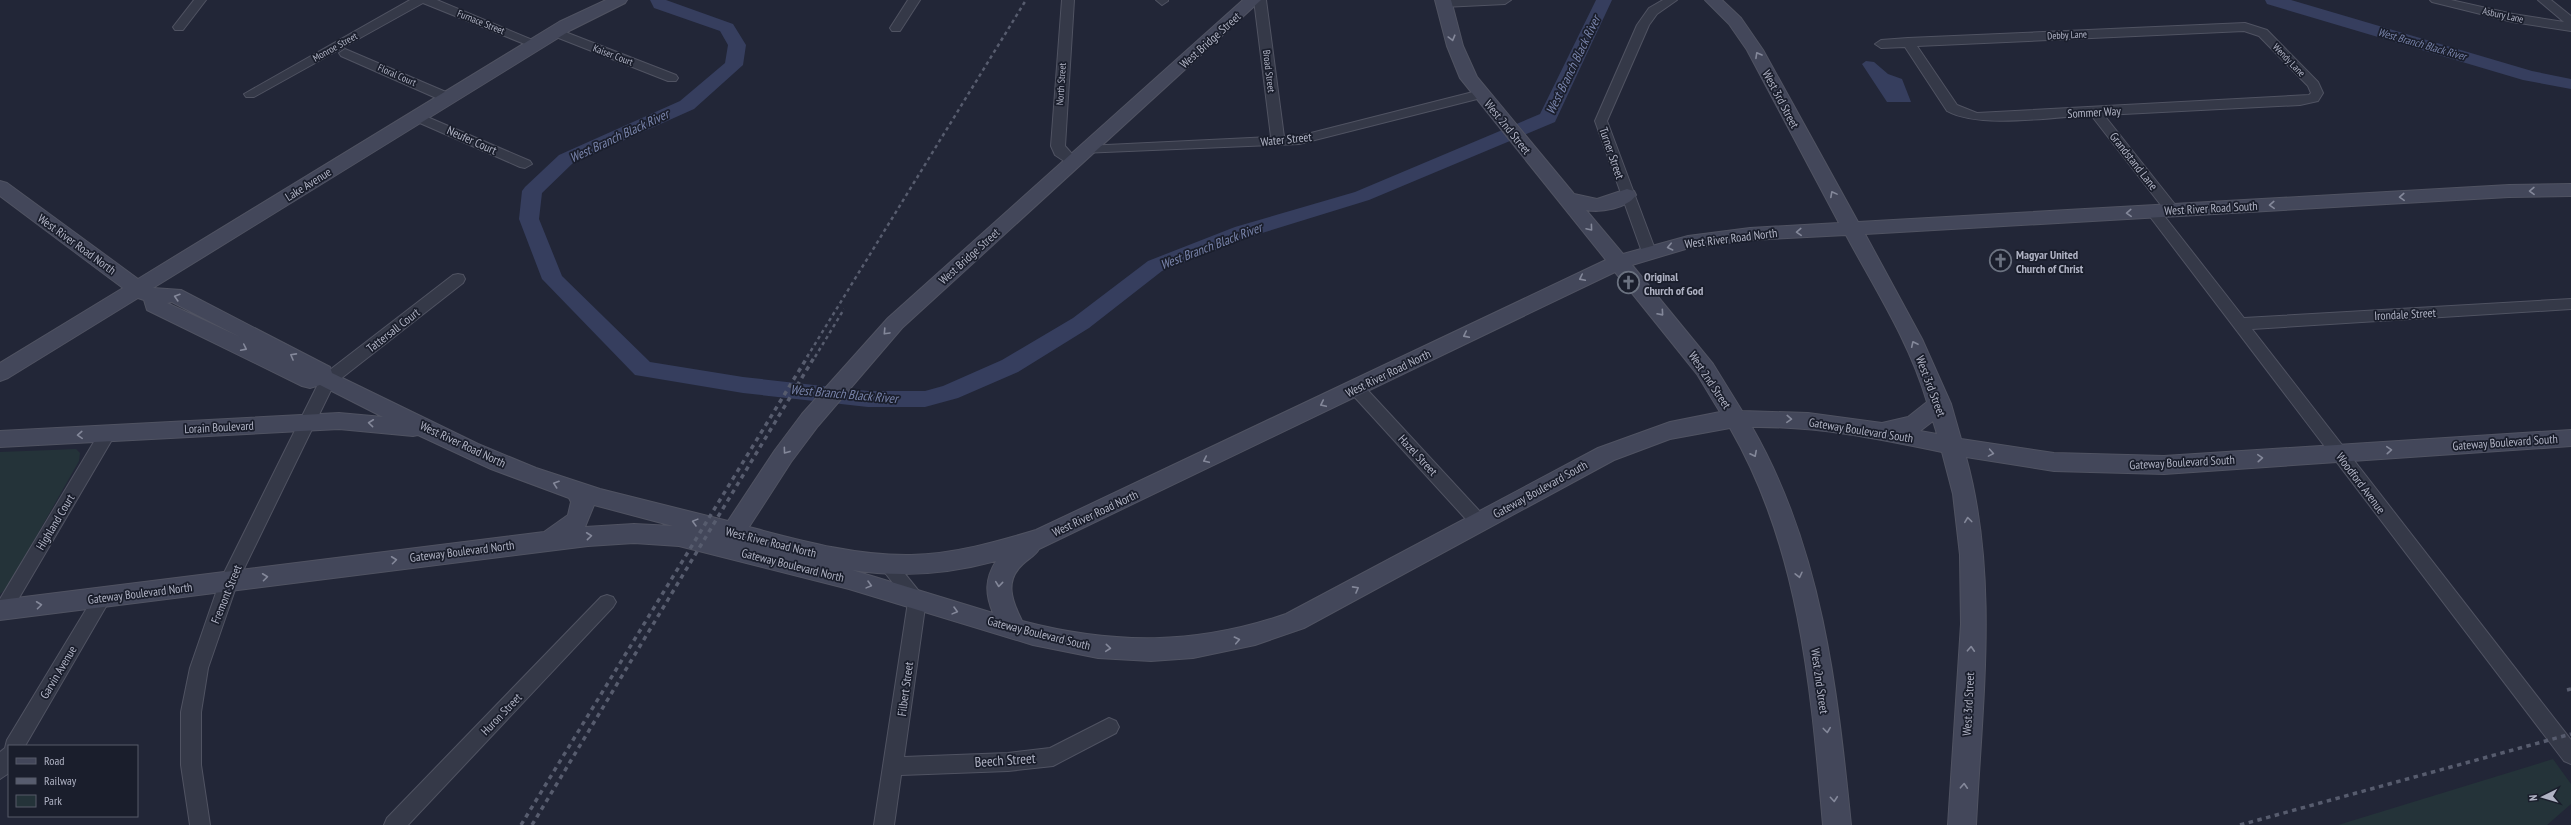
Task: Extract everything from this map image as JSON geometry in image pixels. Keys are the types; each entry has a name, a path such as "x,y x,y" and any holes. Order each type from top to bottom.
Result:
{"main road":[{"name":"Lake Avenue","path":"0,373 146,293 448,98 555,32 619,0"},
{"name":"West Bridge Street","path":"728,540 810,420 861,360 913,306 1253,0"},
{"name":"West 3rd Street","path":"1713,0 1734,21 1752,45 1912,339 1940,404 1965,494 1972,555 1973,624 1962,825"},
{"name":"West 2nd Street","path":"1443,1 1462,64 1481,94 1565,198 1669,322 1705,369 1736,419 1777,501 1796,563 1813,636 1832,774 1837,825"},
{"name":"West River Road North","path":"0,187 146,293 174,295 215,314 322,372 324,379 526,474 728,540 838,558 887,564 916,564 966,559 1043,538 1618,262 1649,252 1719,237 1852,228"},
{"name":"West River Road South","path":"1852,228 2516,191 2571,190"},
{"path":"1565,198 1598,206 1611,203 1627,195"},
{"path":"1878,431 1914,424 1940,404"},
{"name":"Gateway Boulevard South","path":"917,600 1075,643 1130,650 1187,649 1243,639 1295,621 1324,607 1479,522 1606,454 1630,443 1683,427 1736,419 1805,420 1878,431 2020,458 2117,466 2571,438"},
{"name":"Lorain Boulevard","path":"0,439 308,422 367,422 437,433"},
{"path":"550,540 579,518 583,502 577,491"},
{"name":"Gateway Boulevard North","path":"2,610 550,540 625,532 728,540 917,600"},
{"path":"1013,627 999,600 1000,578 1003,569 1012,558 1043,538"}],"street":[{"path":"179,26 200,0"},
{"name":"Monroe Street","path":"250,94 419,0"},
{"name":"Furnace Street","path":"427,0 536,44"},
{"path":"896,28 914,0"},
{"name":"North Street","path":"1068,0 1058,146 1060,152 1079,156"},
{"name":"Broad Street","path":"1260,0 1278,141"},
{"path":"1443,1 1506,0"},
{"name":"Turner Street","path":"1649,252 1602,129 1602,115 1647,18 1657,7 1671,0"},
{"name":"Asbury Lane","path":"2436,0 2513,18 2571,27"},
{"path":"2544,0 2571,22"},
{"name":"Debby Lane","path":"1881,44 2229,26 2253,28"},
{"name":"Wendy Lane","path":"2253,28 2264,33 2314,85 2317,90 2315,97"},
{"name":"Kaiser Court","path":"555,32 672,78"},
{"name":"Sommer Way","path":"1908,42 1950,105 1962,114 1981,117 2300,101 2315,97"},
{"name":"Floral Court","path":"345,53 448,98"},
{"name":"Water Street","path":"1079,156 1304,139 1481,94"},
{"name":"Grandstand Lane","path":"2095,112 2172,210"},
{"name":"Neufer Court","path":"418,117 525,164"},
{"name":"Woodford Avenue","path":"2153,212 2571,755"},
{"name":"Tattersall Court","path":"324,379 458,279"},
{"name":"Irondale Street","path":"2239,324 2571,304"},
{"name":"Fremont Street","path":"200,825 190,765 191,712 199,668 229,581 308,422 324,379"},
{"name":"Hazel Street","path":"1356,388 1479,522"},
{"name":"Highland Court","path":"2,610 107,434"},
{"path":"887,564 917,600"},
{"name":"Garvin Avenue","path":"15,745 102,598"},
{"name":"Filbert Street","path":"884,825 894,766 917,600"},
{"name":"Huron Street","path":"394,825 607,602"},
{"name":"Beech Street","path":"894,766 1008,762 1053,757 1109,727"},
{"path":"0,770 8,757"}],"green space":[{"path":"76,449 80,453 79,461 7,588 0,594 0,452"},
{"path":"2553,759 2571,784 2571,804 2547,825 2338,825"}],"water":[{"path":"1866,61 1874,62 1888,74 1902,79 1911,102 1887,102 1862,64"}],"waterway":[{"name":"West Branch Black River","path":"658,0 660,4 727,28 737,45 734,65 687,105 566,159 532,191 529,219 553,279 643,369 743,385 868,399 925,399 950,392 1010,366 1081,323 1155,266 1242,232 1362,196 1548,118 1604,0"},
{"name":"West Branch Black River","path":"2273,0 2529,76 2571,84"}],"railway":[{"path":"807,357 1026,0"},
{"path":"815,357 844,309"},
{"path":"521,825 808,356"},
{"path":"532,825 815,356"},
{"path":"2567,690 2571,689"},
{"path":"2240,825 2571,734"}],"place":[{"name":"Magyar United Church of Christ","path":"2000,261"},
{"name":"Original Church of God","path":"1628,283"}]}
